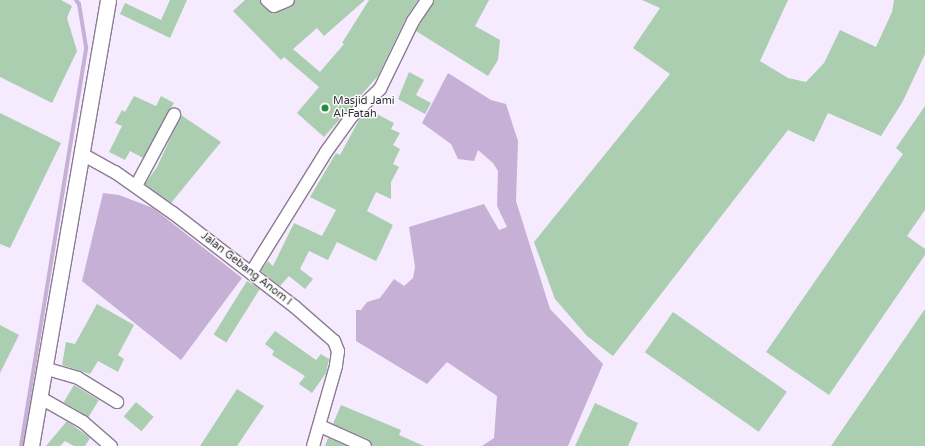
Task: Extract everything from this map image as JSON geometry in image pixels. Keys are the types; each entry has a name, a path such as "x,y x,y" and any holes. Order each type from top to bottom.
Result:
{"street":[{"path":"31,446 108,0"},
{"path":"267,0 274,6 288,0"},
{"path":"251,273 326,152 352,116 380,89 413,21 427,0"},
{"path":"136,186 174,115"},
{"name":"Jalan Gebang Anom I","path":"82,154 136,186 295,307 337,346 336,366 320,426"},
{"path":"44,368 78,378 117,402"},
{"path":"39,397 83,422 111,446"},
{"path":"313,446 320,426 364,446"}],"shaded area":[{"path":"448,73 491,100 506,104 518,141 516,201 550,309 603,364 568,446 482,446 494,438 497,396 447,362 427,384 356,341 356,310 361,310 367,302 380,298 394,279 404,286 413,278 415,267 409,227 484,204 499,230 507,227 497,206 498,171 493,163 478,150 474,161 458,159 451,144 422,123"},
{"path":"103,193 119,195 153,208 242,278 181,360 82,281"}],"building":[{"path":"0,0 61,0 72,6 67,18 77,51 52,103 0,77"},
{"path":"170,0 187,0 170,38 120,14 125,3 161,20"},
{"path":"245,0 260,0 262,6 273,13 291,7 295,0 365,0 324,36 317,28 293,49 320,72 344,44 342,43 369,0 418,0 406,18 378,76 324,137 297,113 319,87 284,57 281,60 233,11"},
{"path":"434,0 489,0 475,26 500,40 498,60 488,76 416,31"},
{"path":"642,0 788,0 760,61 788,78 806,82 824,63 840,30 876,47 892,12 894,0 925,0 925,54 903,101 881,136 828,113 814,142 788,130 613,356 587,336 555,299 534,242 670,74 633,48 660,8"},
{"path":"409,72 424,80 416,95 431,103 425,114 398,99"},
{"path":"134,96 156,106 161,96 174,103 143,158 130,151 125,160 109,152 122,126 115,123 122,110 125,112"},
{"path":"925,106 925,210 907,236 925,249 925,255 829,395 766,352 903,154 896,148"},
{"path":"369,110 394,123 391,129 400,133 393,145 400,149 393,164 399,167 391,182 391,199 376,192 367,211 393,225 376,261 337,242 328,260 309,251 300,269 313,279 305,289 289,276 280,286 261,271 268,261 273,266 294,223 322,236 336,210 310,197 336,153 340,155 359,120"},
{"path":"0,113 61,143 10,248 0,244"},
{"path":"181,115 221,142 171,203 145,184 157,167"},
{"path":"247,281 260,289 226,342 214,334"},
{"path":"97,304 134,325 118,355 124,359 118,372 98,361 90,374 62,365 66,342 75,344"},
{"path":"925,309 925,446 831,446"},
{"path":"673,312 787,392 759,432 645,352"},
{"path":"0,325 19,335 0,373"},
{"path":"275,331 316,360 321,354 329,359 326,373 312,393 299,384 305,376 272,355 274,351 265,344"},
{"path":"74,385 99,400 89,417 64,402"},
{"path":"237,389 264,406 237,446 200,446"},
{"path":"136,402 154,417 141,431 124,417"},
{"path":"595,403 638,423 628,446 575,446"},
{"path":"341,405 401,430 399,435 424,446 372,446 368,439 333,424"},
{"path":"67,421 90,438 85,446 74,446 65,441 60,446 46,446"},
{"path":"328,438 347,446 325,446"}],"waterway":[{"path":"21,446 86,47 79,4 76,0"}],"place":[{"name":"Masjid Jami Al-Fatah","path":"325,108"}]}
